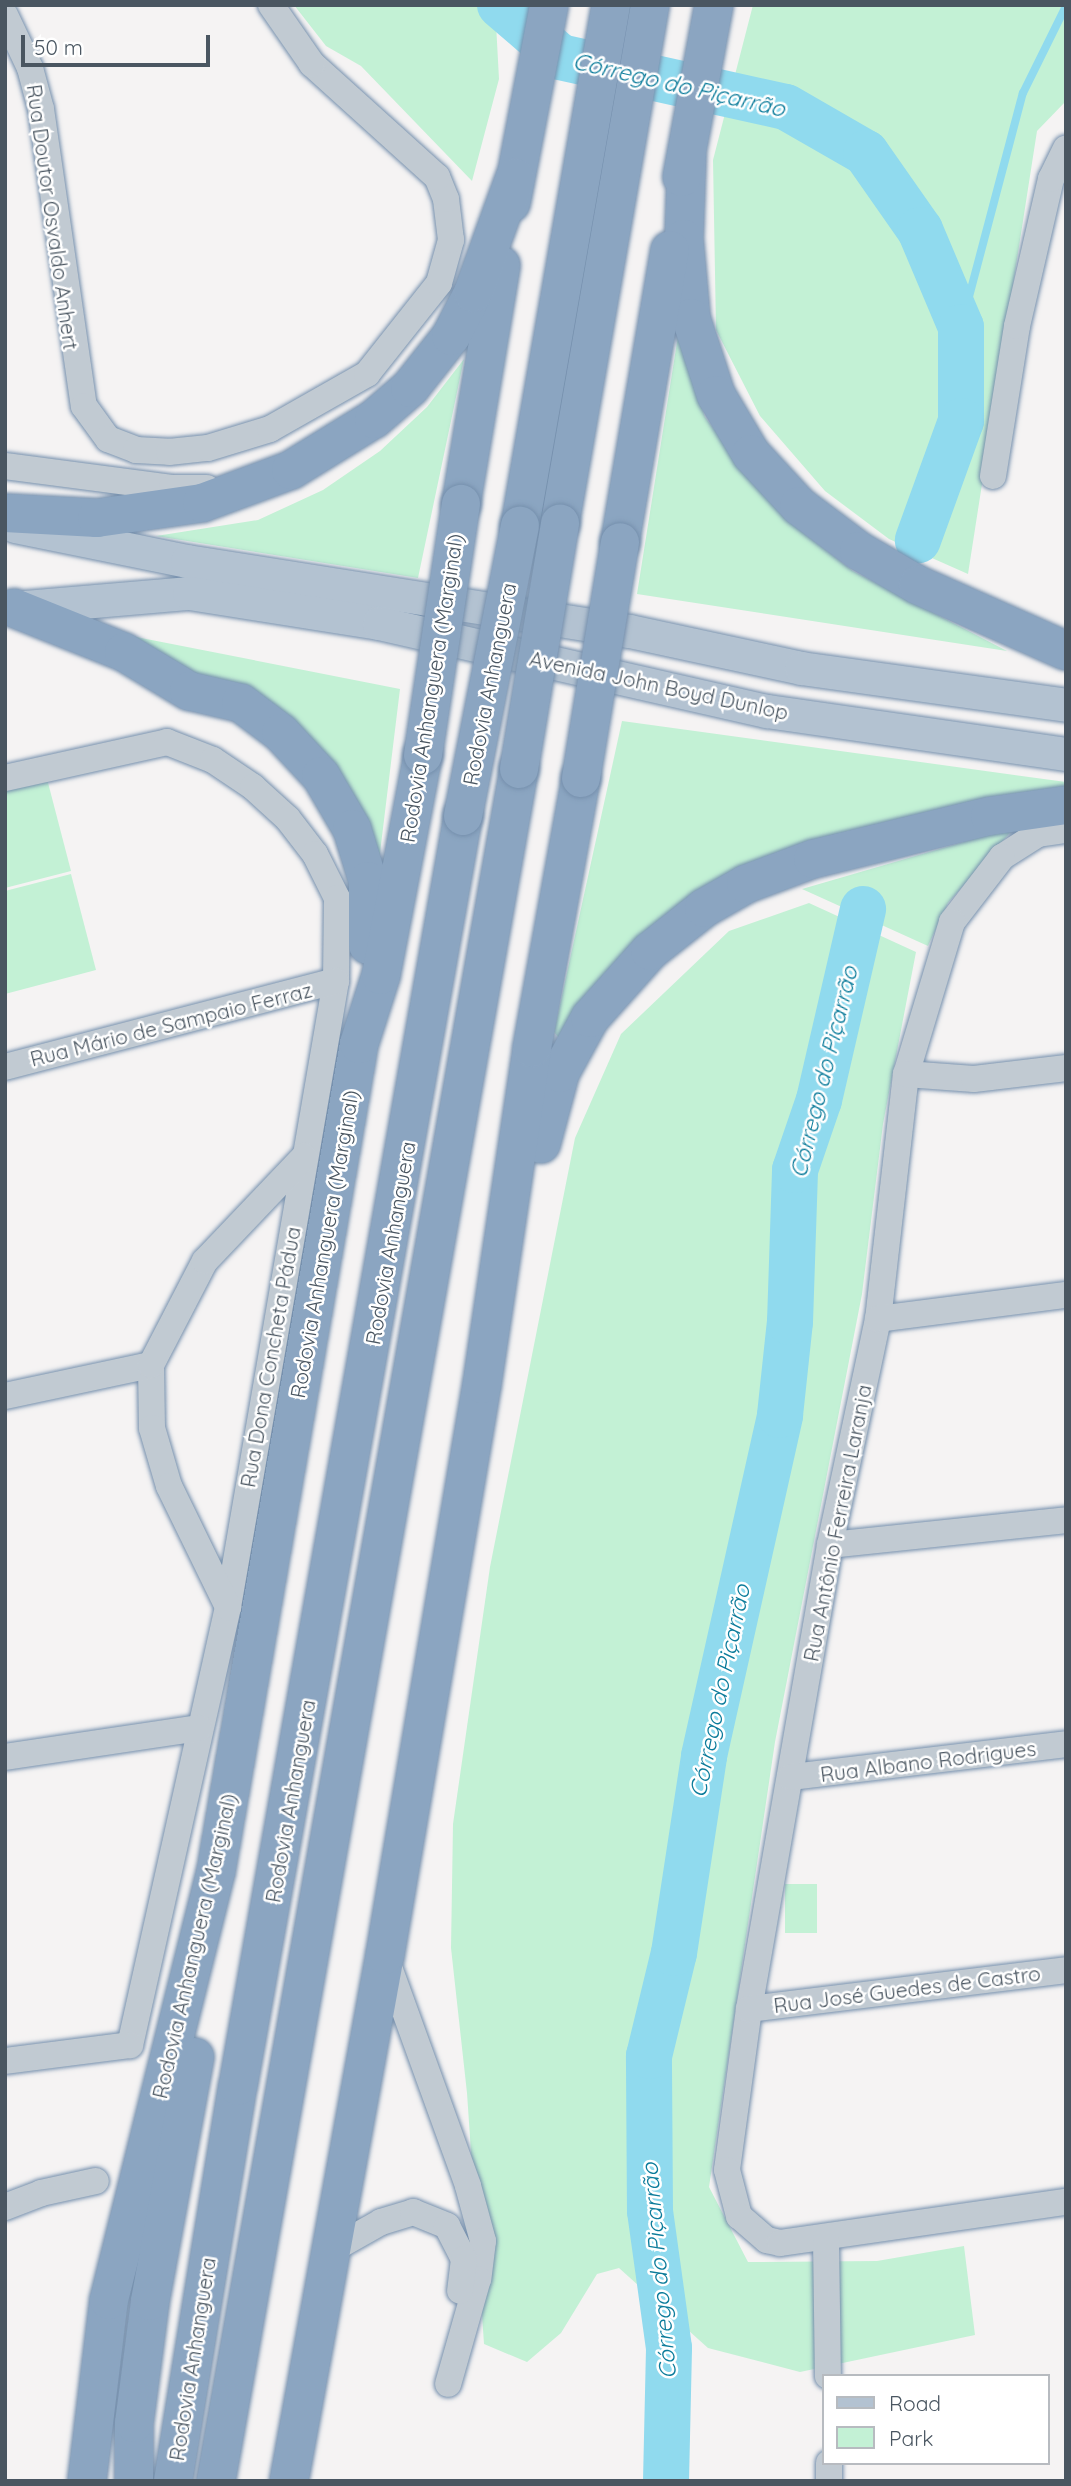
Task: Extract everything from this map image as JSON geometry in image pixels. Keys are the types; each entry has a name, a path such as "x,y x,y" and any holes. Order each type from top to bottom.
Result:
{"highway":[{"name":"Rodovia Anhanguera (Marginal)","path":"87,2481 109,2300 216,1871 359,1044 381,975 423,755 515,177 549,5"},
{"name":"Rodovia Anhanguera","path":"173,2481 238,2086 463,816 520,526 611,5"},
{"name":"Rodovia Anhanguera","path":"216,2481 519,769 650,5"},
{"path":"289,2481 328,2252 385,1955 482,1384 532,1048 581,778 694,107 714,5"},
{"path":"687,152 684,239 691,318 716,396 751,454 799,506 859,551 918,585 1066,651"},
{"path":"5,513 68,518 129,516 201,503 258,485 291,470 374,419 426,370 451,337 473,293 515,177"},
{"path":"10,607 124,652 189,691 241,703 281,733 321,776 352,829 368,881 370,922 359,1044"},
{"path":"482,1384 501,1333 552,1094 579,1034 635,965 704,908 780,869 909,834 1066,805"},
{"path":"134,2481 134,2423 166,2213 199,2036 216,1871"}],"main road":[{"name":"Avenida John Boyd Dunlop","path":"5,524 200,564 629,631 801,668 1066,705"},
{"name":"Avenida John Boyd Dunlop","path":"10,607 189,593 379,623 767,711 1066,754"},
{"path":"1014,696 1066,696"}],"street":[{"name":"Rua Doutor Osvaldo Anhert","path":"5,16 30,68 41,109 76,372 84,406 108,439 136,450 169,452 208,448 270,429 367,374 439,283 451,240 446,199 437,177 312,64 271,5"},
{"path":"993,476 1017,326 1051,179 1066,148"},
{"path":"5,466 172,488 258,485"},
{"name":"Rua Dona Concheta Pádua","path":"5,778 167,742 213,760 253,787 288,818 315,854 337,898 336,982 228,1607 130,2045 5,2061"},
{"name":"Rua Antônio Ferreira Laranja","path":"826,2239 792,2243 767,2240 739,2216 727,2170 749,2009 830,1545 878,1319 906,1074 952,922 1002,857 1038,834 1066,830"},
{"name":"Rua Mário de Sampaio Ferraz","path":"5,1067 336,982"},
{"path":"906,1074 974,1079 1066,1068"},
{"path":"228,1607 169,1486 152,1428 151,1365 205,1261 304,1157"},
{"path":"878,1319 1066,1295"},
{"path":"5,1396 151,1365"},
{"path":"830,1545 1066,1520"},
{"path":"5,1757 199,1728"},
{"name":"Rua Albano Rodrigues","path":"791,1777 1066,1744"},
{"path":"328,2252 382,2222 413,2211 447,2226 464,2259 448,2384 478,2279 483,2241 468,2186 385,1955"},
{"name":"Rua José Guedes de Castro","path":"749,2009 1066,1970"},
{"path":"5,2207 41,2193 96,2181"},
{"path":"828,2374 826,2239 1066,2202"}],"green space":[{"path":"294,5 495,5 499,79 472,181 361,66 326,46"},
{"path":"753,5 1066,5 1066,101 1037,131 968,574 889,539 825,491 760,416 716,330 713,160"},
{"path":"678,336 705,417 753,482 806,535 853,571 1007,651 637,594"},
{"path":"464,359 418,578 156,536 258,520 323,490 380,451 427,407"},
{"path":"126,635 400,689 379,861 359,816"},
{"path":"622,721 1066,782 1066,794 771,865 559,1038 554,1032"},
{"path":"46,775 71,871 5,888 5,785"},
{"path":"1015,827 948,903 928,946 802,889"},
{"path":"71,874 96,970 5,994 5,891"},
{"path":"809,903 916,952 883,1124 862,1294 775,1742 709,2187 748,2262 877,2261 964,2246 975,2335 800,2372 708,2348 619,2268 597,2274 561,2333 527,2362 484,2344 467,2093 451,1948 453,1824 490,1567 575,1138 621,1034 729,931"},
{"path":"785,1884 817,1884 817,1933 785,1933"}],"waterway":[{"name":"Córrego do Piçarrão","path":"500,5 560,57 786,107 866,153 920,230 961,327 961,421 918,540"},
{"path":"961,327 1023,93 1066,6"},
{"name":"Córrego do Piçarrão","path":"666,2481 669,2348 650,2211 649,2056 674,1953 704,1756 780,1415 790,1322 795,1170 819,1100 863,909"}]}
